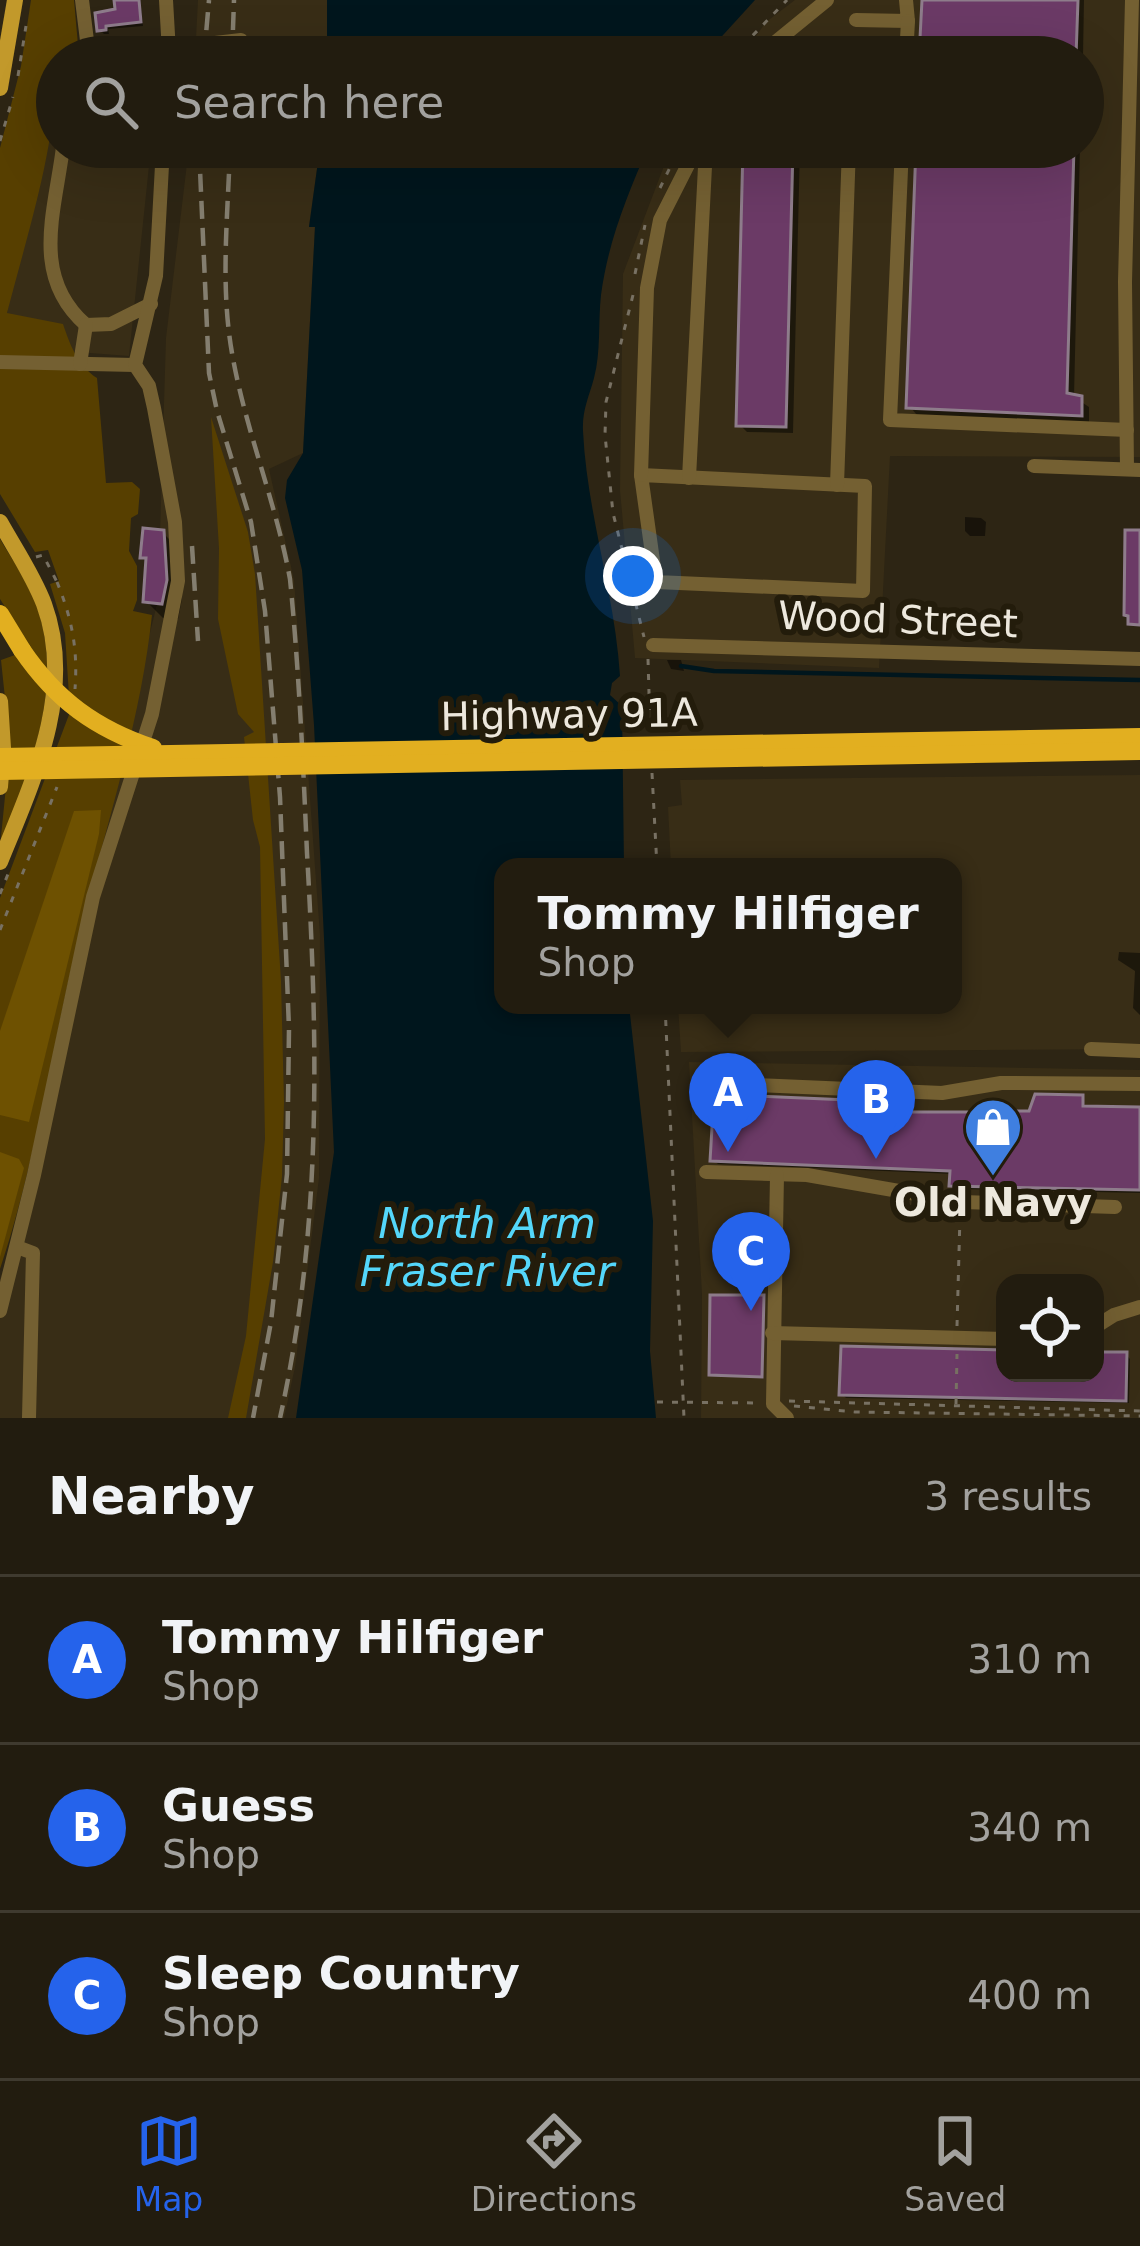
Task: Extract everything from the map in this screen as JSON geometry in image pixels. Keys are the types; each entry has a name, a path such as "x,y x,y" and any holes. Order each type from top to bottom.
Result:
{"highway":[{"path":"0,614 47,684 85,718 118,736 169,753"},
{"name":"Highway 91A","path":"0,757 1140,737"},
{"name":"Highway 91A","path":"0,771 1140,751"}],"main road":[{"path":"0,88 15,0"},
{"path":"0,522 44,603 55,650 56,688 37,765 0,862"},
{"path":"0,701 0,787"}],"street":[{"path":"82,0 88,36"},
{"path":"166,0 168,36"},
{"path":"783,36 827,0"},
{"path":"906,0 907,36"},
{"path":"1034,466 1134,470 1127,430 1125,282 1132,0"},
{"path":"856,20 908,21"},
{"path":"60,168 49,246 55,282 66,307 86,325 110,324 151,304"},
{"path":"0,1311 93,897 152,714 178,581 175,522 154,408 135,365 156,276 162,168"},
{"path":"641,475 865,486 863,591 656,582 641,475 647,288 660,220 689,168"},
{"path":"689,478 700,168"},
{"path":"837,485 848,168"},
{"path":"901,168 890,420 1127,430"},
{"path":"80,364 86,325"},
{"path":"0,362 135,365"},
{"name":"Wood Street","path":"653,645 1140,659"},
{"path":"1091,1049 1140,1052"},
{"path":"710,1083 942,1093 1001,1083 1140,1084"},
{"path":"706,1172 812,1176 962,1202 1115,1207"},
{"path":"777,1174 773,1404 788,1418"},
{"path":"17,1247 33,1253 29,1418"},
{"path":"1104,1321 1140,1307"},
{"path":"772,1334 996,1339"}],"path":[{"path":"752,36 787,0"},
{"path":"34,558 46,557 72,620 78,658 74,700"},
{"path":"0,928 60,780"},
{"path":"665,1014 684,1418"},
{"path":"956,1413 962,1202"},
{"path":"773,1404 822,1399 956,1413"},
{"path":"657,1402 773,1404 855,1412 1140,1414"}],"shaded area":[{"path":"31,0 74,0 77,36 36,36 36,168 44,168 7,313 63,324 80,361 97,378 106,483 132,482 140,489 138,514 131,518 129,551 137,566 133,611 152,615 130,741 0,1269 0,898 70,712 65,633 50,584 59,581 48,550 35,552 0,494 0,148 21,66"},
{"path":"198,0 327,0 327,36 196,36"},
{"path":"795,0 1140,0 1140,457 890,456 879,668 635,658 620,490 623,274 663,168 1104,168 1104,36 756,36"},
{"path":"37,168 149,168 129,356 0,346"},
{"path":"186,168 317,168 309,226 315,226 303,453 269,469 294,580 320,935 319,1178 295,1367 284,1418 0,1418 0,1279 14,1238 107,809 158,600 166,338"},
{"path":"211,417 248,532 255,574 281,981 282,1176 273,1262 246,1418 228,1418 246,1336 265,1139 260,847 244,737 254,732 238,714 218,619"},
{"path":"0,539 36,604 47,666 40,728 0,847 10,746 1,660 15,655 23,635 0,599"},
{"path":"1140,775 1140,1049 681,1052 679,1014 962,1014 962,858 671,858 668,807 682,805 680,780"},
{"path":"101,810 29,1122 0,1115 0,1031 74,811"},
{"path":"689,1062 1140,1070 1140,1418 701,1418 702,1294"},
{"path":"0,1152 19,1159 24,1168 0,1257"}],"water":[{"path":"327,0 755,0 722,36 327,36"},
{"name":"North Arm Fraser River","path":"317,168 639,168 608,256 596,368 583,423 620,676 612,683 610,695 622,706 624,858 494,858 494,1014 630,1014 653,1221 650,1351 656,1418 296,1418 334,1152 314,725 302,570 285,498 287,480 303,453 315,227 309,227"}],"building":[{"path":"114,0 139,0 141,22 97,31 95,13 115,9"},
{"path":"922,0 1078,0 1077,36 920,36"},
{"path":"742,168 792,168 786,427 736,426"},
{"path":"915,168 1073,168 1067,393 1082,396 1082,416 906,408"},
{"path":"143,528 164,530 167,580 162,604 143,602"},
{"path":"1125,530 1140,530 1140,625 1128,624 1124,615"},
{"path":"714,1094 894,1102 894,1108 903,1108 903,1112 983,1112 982,1104 995,1104 996,1111 1029,1111 1035,1094 1083,1095 1083,1106 1140,1107 1140,1190 949,1186 950,1171 710,1161"},
{"path":"710,1295 764,1295 762,1377 709,1375"},
{"path":"841,1346 996,1350 996,1382 1104,1382 1104,1352 1127,1352 1126,1401 839,1395"}],"waterway":[{"path":"681,666 714,671 1140,680"}],"railway":[{"path":"206,36 209,0"},
{"path":"233,36 234,0"},
{"path":"200,168 209,373 251,522 265,611 280,797 289,1029 287,1174 271,1322 253,1418"},
{"path":"229,168 228,327 290,579 311,925 310,1207 294,1347 280,1418"},
{"path":"192,546 198,641"}],"place":[{"name":"Tommy Hilfiger","path":"728,1152"},
{"name":"Guess","path":"876,1159"},
{"name":"Old Navy","path":"993,1178"},
{"name":"Sleep Country","path":"751,1311"}]}
